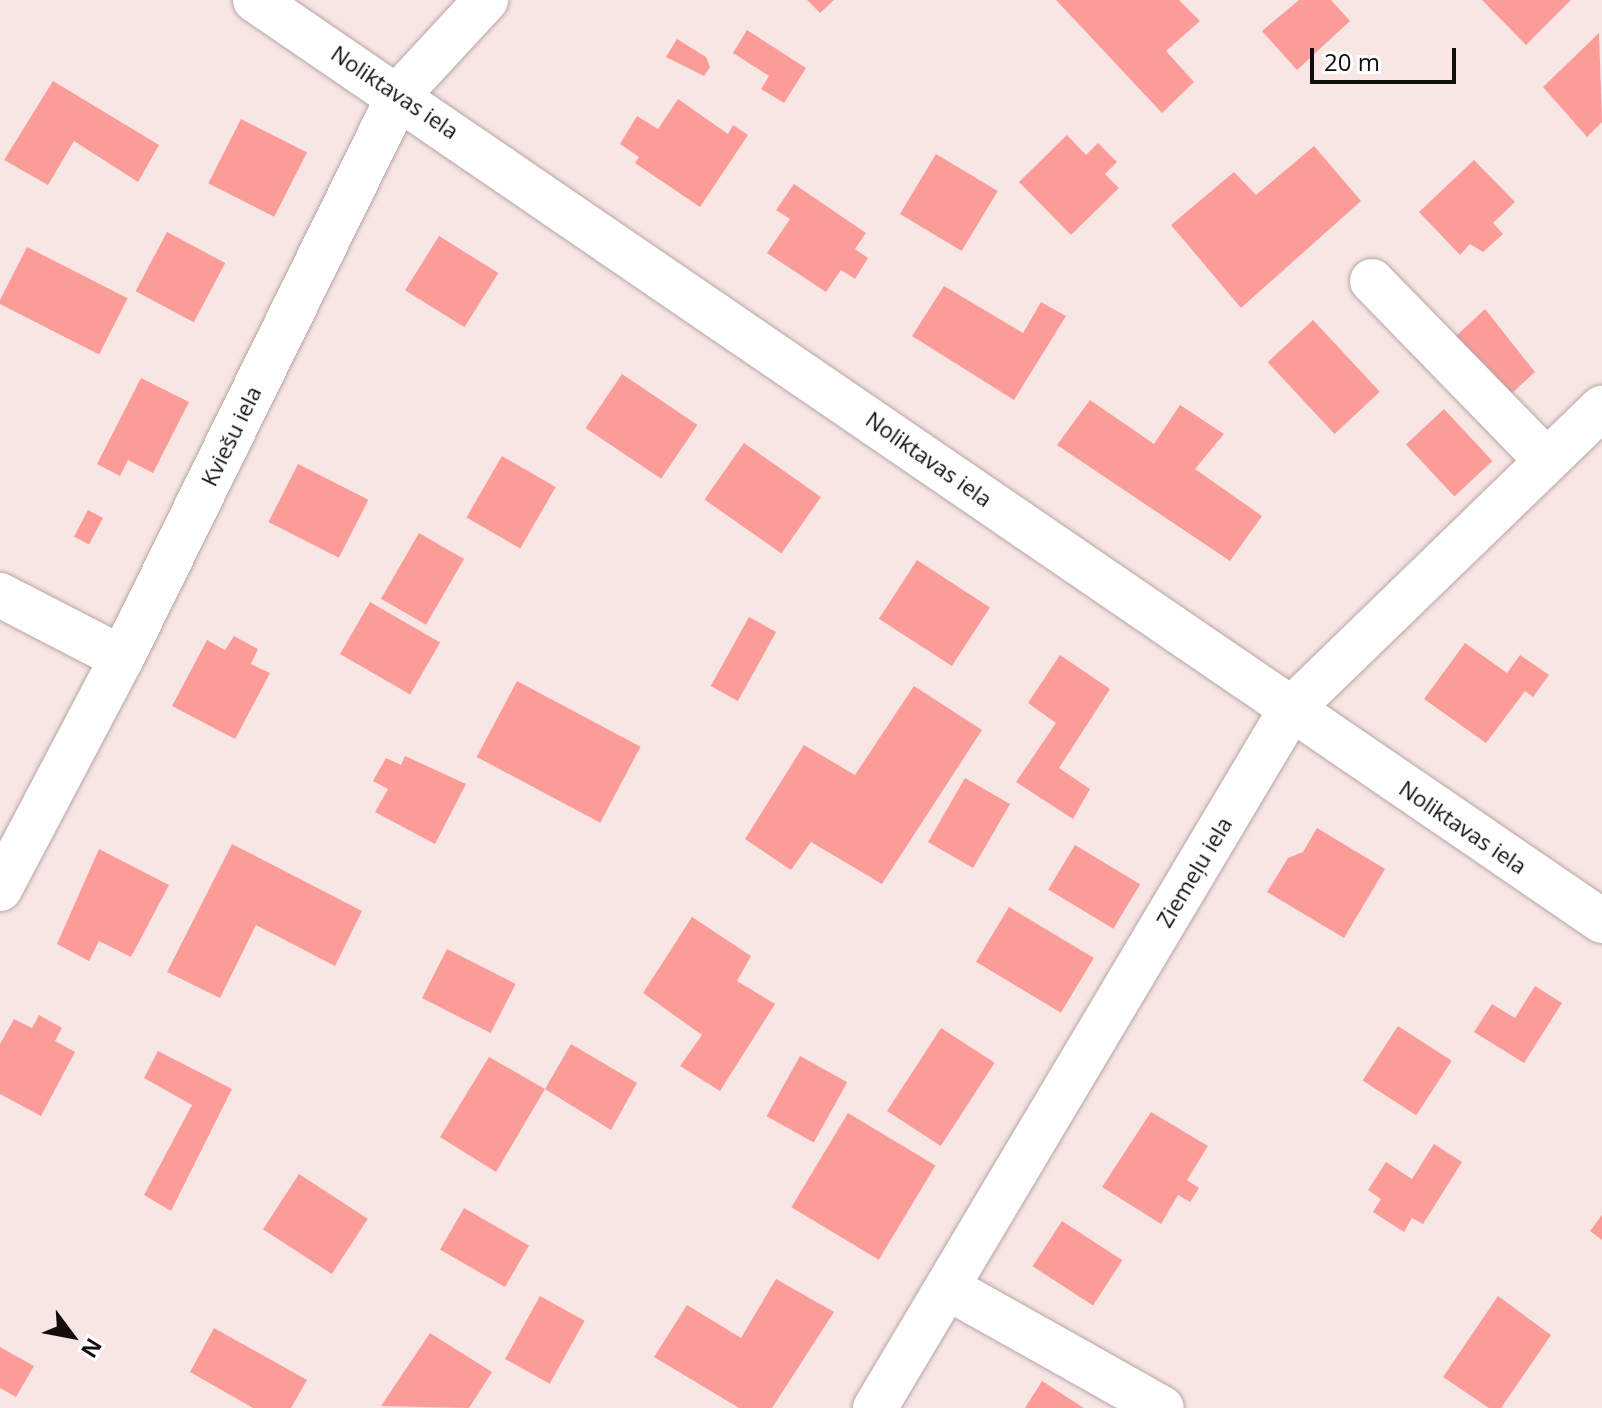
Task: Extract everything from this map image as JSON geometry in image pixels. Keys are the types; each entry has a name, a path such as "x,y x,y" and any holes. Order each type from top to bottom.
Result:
{"street":[{"name":"Noliktavas iela","path":"255,0 400,93 1602,921"},
{"name":"Kviešu iela","path":"0,889 122,658 400,93 486,0"},
{"path":"1372,281 1547,461"},
{"name":"Ziemeļu iela","path":"875,1408 1291,709 1602,408"},
{"path":"0,595 122,658"},
{"path":"948,1288 1162,1408"}],"building":[{"path":"807,0 834,0 820,13"},
{"path":"1056,0 1179,0 1200,21 1166,51 1194,82 1162,113"},
{"path":"1299,0 1331,0 1350,21 1297,70 1262,31"},
{"path":"1482,0 1571,0 1526,45"},
{"path":"747,30 806,68 784,103 761,89 769,76 733,53"},
{"path":"1599,33 1602,122 1587,137 1543,87"},
{"path":"677,39 706,57 710,67 704,76 666,57"},
{"path":"53,81 159,145 138,182 74,141 48,185 4,160"},
{"path":"678,99 728,134 733,125 748,135 700,207 635,163 639,157 620,144 637,116 658,129"},
{"path":"241,119 307,153 274,217 208,183"},
{"path":"1067,135 1086,155 1098,143 1117,162 1105,174 1119,188 1071,235 1019,182"},
{"path":"1314,146 1361,201 1241,308 1171,225 1234,172 1256,195"},
{"path":"936,154 998,191 962,251 900,214"},
{"path":"1474,160 1515,202 1493,223 1503,234 1483,252 1470,244 1460,255 1419,212"},
{"path":"794,184 866,233 855,249 868,258 855,279 841,270 826,292 767,253 790,219 776,210"},
{"path":"167,232 225,263 194,322 136,291"},
{"path":"439,236 498,273 464,327 405,290"},
{"path":"27,247 128,298 99,354 0,304"},
{"path":"944,286 1023,333 1041,302 1066,316 1014,400 912,336"},
{"path":"1485,309 1535,372 1510,395 1455,337"},
{"path":"1313,320 1380,392 1334,434 1268,362"},
{"path":"622,374 697,425 661,479 586,428"},
{"path":"141,378 189,402 153,473 128,460 120,476 97,464"},
{"path":"1090,400 1154,444 1180,405 1224,434 1195,469 1262,516 1230,561 1057,445"},
{"path":"1444,409 1492,461 1454,496 1406,444"},
{"path":"744,443 821,497 781,553 704,500"},
{"path":"502,456 556,487 520,548 467,517"},
{"path":"298,464 368,500 339,558 268,522"},
{"path":"88,510 103,518 89,544 74,536"},
{"path":"419,533 464,559 426,625 381,599"},
{"path":"917,560 990,607 952,666 879,619"},
{"path":"370,602 440,642 410,694 340,654"},
{"path":"749,617 776,632 738,701 711,686"},
{"path":"234,636 258,649 251,664 270,673 235,739 172,706 207,640 225,650"},
{"path":"1465,643 1507,673 1520,655 1549,675 1533,697 1525,691 1486,743 1424,699"},
{"path":"1060,655 1110,689 1059,768 1090,789 1073,819 1016,782 1056,723 1028,703"},
{"path":"517,681 641,747 600,823 477,757"},
{"path":"914,686 982,730 882,884 811,842 791,870 745,839 804,745 855,775"},
{"path":"405,756 466,784 435,844 375,812 388,789 373,781 386,758 401,765"},
{"path":"965,778 1010,804 973,868 928,842"},
{"path":"1317,828 1385,869 1344,938 1267,892 1288,858 1303,852"},
{"path":"232,844 362,911 335,966 256,925 220,998 167,972"},
{"path":"1075,845 1140,884 1113,929 1048,890"},
{"path":"99,849 169,885 131,957 99,941 89,961 57,944"},
{"path":"1009,907 1094,958 1061,1013 976,962"},
{"path":"692,917 751,956 737,981 775,1004 720,1091 680,1066 702,1035 643,993"},
{"path":"447,949 516,984 491,1033 422,998"},
{"path":"1535,986 1562,1003 1524,1063 1474,1032 1492,1004 1515,1018"},
{"path":"39,1015 62,1028 55,1041 75,1052 41,1116 0,1094 0,1044 14,1019 32,1028"},
{"path":"1398,1026 1452,1061 1416,1115 1363,1081"},
{"path":"941,1028 995,1063 941,1146 887,1111"},
{"path":"571,1044 637,1083 611,1130 545,1089"},
{"path":"158,1051 232,1089 171,1211 144,1195 192,1105 144,1078"},
{"path":"800,1056 847,1082 814,1143 767,1116"},
{"path":"489,1057 545,1089 496,1172 440,1137"},
{"path":"1151,1112 1208,1146 1187,1180 1199,1188 1190,1202 1178,1195 1161,1224 1102,1187"},
{"path":"848,1113 935,1166 879,1260 791,1207"},
{"path":"1434,1144 1462,1162 1423,1224 1412,1218 1404,1232 1373,1212 1381,1199 1368,1190 1386,1162 1412,1179"},
{"path":"299,1174 368,1219 332,1274 263,1229"},
{"path":"464,1208 529,1246 505,1287 440,1250"},
{"path":"1602,1215 1602,1240 1590,1231"},
{"path":"1062,1221 1122,1260 1093,1306 1033,1266"},
{"path":"776,1279 834,1312 772,1408 739,1408 654,1357 687,1305 741,1338"},
{"path":"540,1296 585,1321 550,1384 505,1359"},
{"path":"1498,1296 1551,1335 1501,1408 1489,1408 1443,1377"},
{"path":"214,1328 307,1380 291,1408 253,1408 190,1372"},
{"path":"430,1333 492,1372 469,1408 381,1406"},
{"path":"0,1347 34,1366 16,1397 0,1388"},
{"path":"1042,1381 1084,1408 1025,1408"}]}
